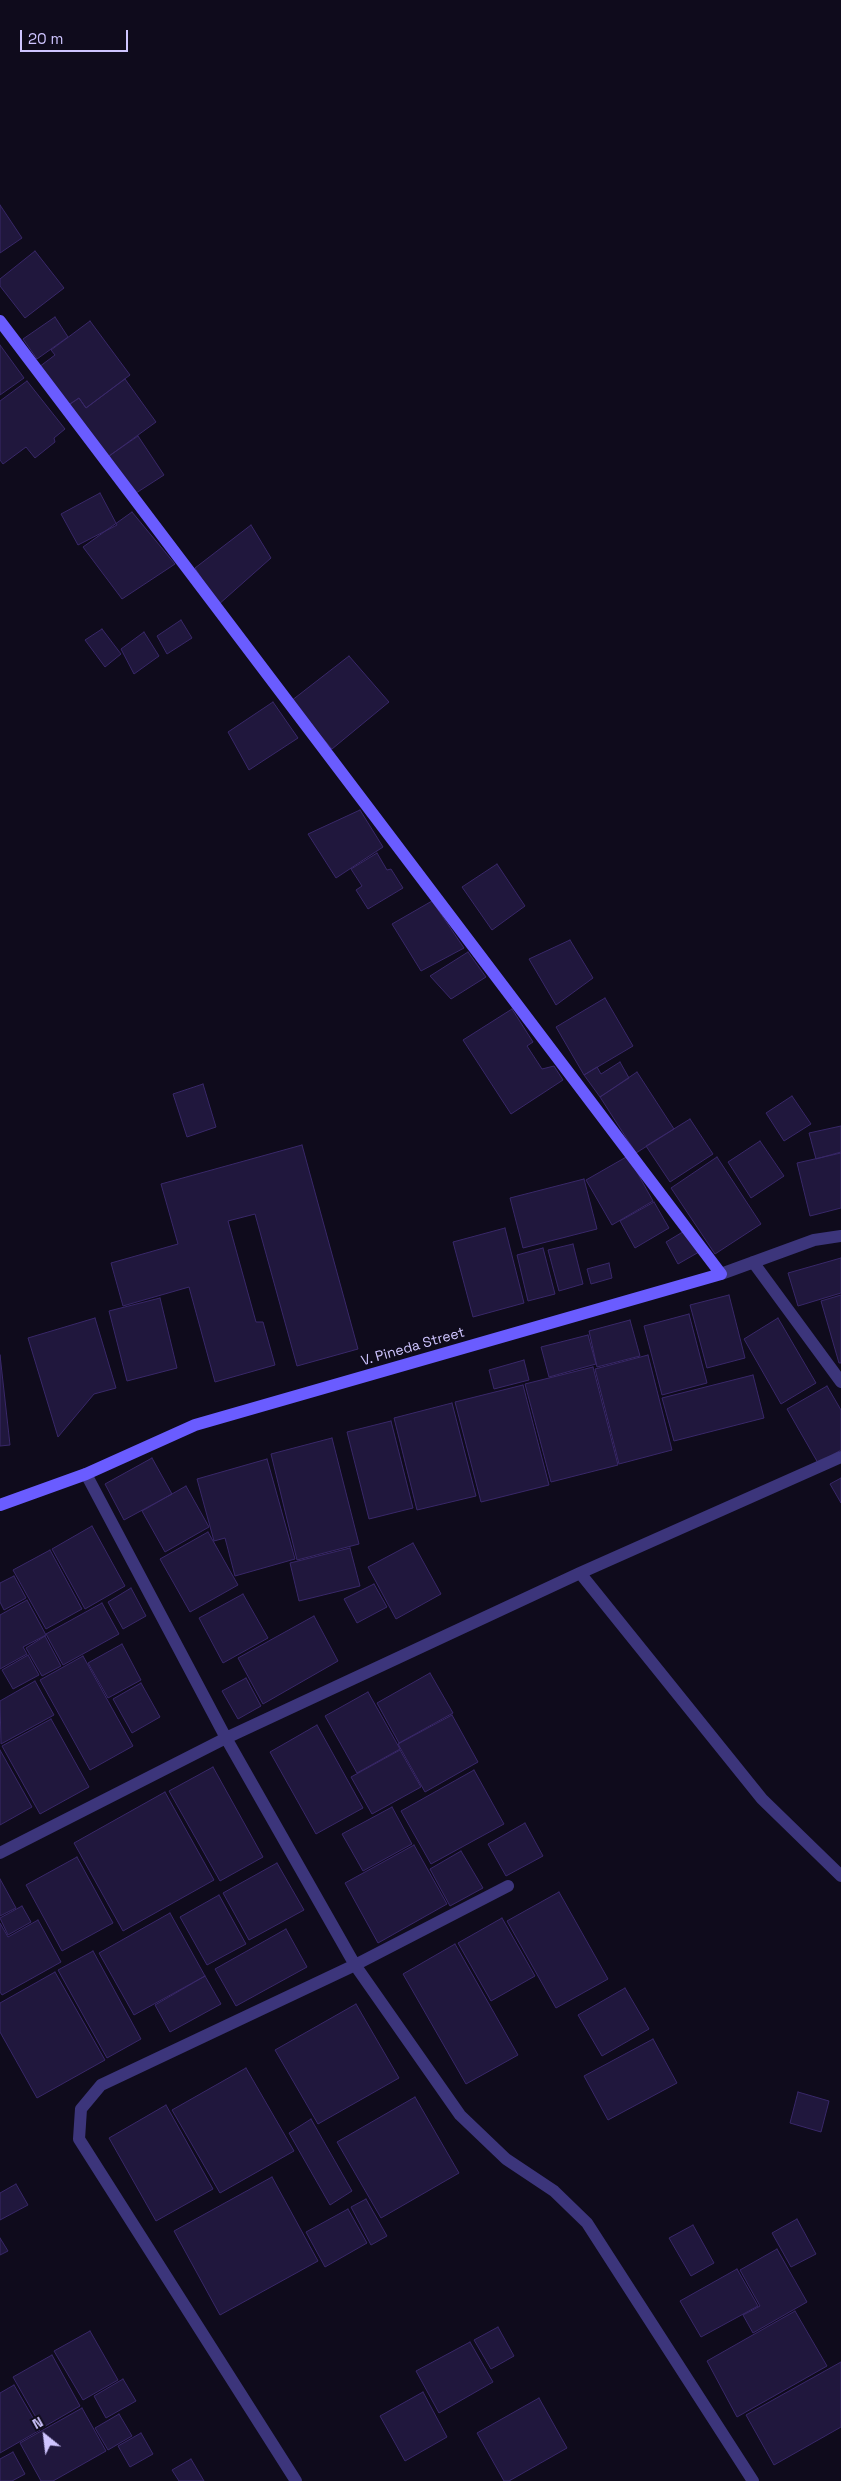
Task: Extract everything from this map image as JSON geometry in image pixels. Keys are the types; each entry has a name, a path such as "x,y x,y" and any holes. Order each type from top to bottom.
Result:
{"street":[{"path":"0,321 721,1274"},
{"name":"V. Pineda Street","path":"0,1505 86,1474 195,1425 721,1274 814,1240 841,1236"},
{"path":"753,1262 841,1382"},
{"path":"0,1853 226,1738 580,1573 841,1457"},
{"path":"86,1474 226,1738 355,1965 460,2115 506,2159 554,2191 587,2223 753,2481"},
{"path":"580,1573 762,1799 841,1876"},
{"path":"296,2481 79,2139 81,2109 101,2085 355,1965 508,1886"}],"building":[{"path":"0,205 22,238 0,253"},
{"path":"35,251 64,288 25,318 0,286 0,279"},
{"path":"55,317 68,337 37,359 23,339"},
{"path":"90,321 130,375 86,408 79,398 67,406 39,367 55,355 51,350"},
{"path":"0,345 24,378 0,395"},
{"path":"125,379 156,422 105,459 67,406 79,398 86,408"},
{"path":"27,381 65,429 54,438 55,442 35,458 26,447 3,464 0,460 0,401"},
{"path":"138,436 164,475 133,495 109,456"},
{"path":"100,493 117,525 78,545 61,514"},
{"path":"132,512 175,564 122,599 83,547"},
{"path":"251,525 271,558 218,605 195,568"},
{"path":"181,620 192,638 167,654 157,636"},
{"path":"102,629 121,654 105,667 85,640"},
{"path":"144,632 159,656 134,674 121,649"},
{"path":"349,656 389,702 332,749 291,701"},
{"path":"273,702 298,738 249,770 228,732"},
{"path":"360,810 383,847 336,878 308,834"},
{"path":"377,853 387,870 391,869 403,888 368,909 356,890 362,886 351,869"},
{"path":"497,864 525,906 492,930 462,887"},
{"path":"432,901 464,948 421,971 392,924"},
{"path":"570,940 593,978 556,1005 529,959"},
{"path":"468,952 486,977 451,999 430,976"},
{"path":"605,998 633,1046 584,1075 556,1027"},
{"path":"512,1009 533,1042 527,1046 542,1069 554,1066 563,1080 511,1114 463,1040"},
{"path":"620,1062 629,1078 600,1097 584,1075 597,1067 601,1074"},
{"path":"637,1072 674,1129 636,1153 600,1097"},
{"path":"203,1084 216,1127 187,1137 173,1094"},
{"path":"792,1096 811,1124 784,1141 766,1113"},
{"path":"690,1119 713,1154 670,1182 646,1146"},
{"path":"841,1126 841,1152 816,1159 809,1133"},
{"path":"760,1141 784,1176 751,1198 728,1162"},
{"path":"302,1145 358,1349 297,1366 255,1214 228,1221 256,1322 263,1322 275,1365 215,1382 189,1287 123,1306 111,1263 178,1244 161,1184"},
{"path":"841,1153 841,1208 810,1216 797,1163"},
{"path":"628,1156 653,1201 612,1225 586,1180"},
{"path":"717,1157 761,1224 715,1254 671,1188"},
{"path":"584,1179 597,1229 523,1248 510,1198"},
{"path":"654,1202 669,1228 635,1248 620,1221"},
{"path":"505,1228 524,1303 473,1317 453,1242"},
{"path":"686,1230 699,1252 678,1264 666,1242"},
{"path":"573,1244 583,1284 559,1291 548,1250"},
{"path":"543,1248 555,1294 528,1301 517,1255"},
{"path":"841,1258 841,1293 798,1306 788,1273"},
{"path":"609,1263 612,1278 591,1284 587,1269"},
{"path":"729,1295 745,1358 707,1368 690,1305"},
{"path":"841,1295 841,1363 839,1363 821,1301"},
{"path":"160,1298 177,1368 127,1381 109,1311"},
{"path":"689,1314 707,1383 662,1395 644,1326"},
{"path":"95,1318 116,1388 94,1394 58,1437 28,1338"},
{"path":"778,1318 816,1383 781,1404 744,1339"},
{"path":"630,1320 640,1356 597,1367 589,1331"},
{"path":"588,1335 596,1364 549,1377 541,1347"},
{"path":"0,1355 10,1445 0,1446"},
{"path":"648,1355 672,1450 619,1464 595,1369"},
{"path":"524,1360 529,1380 494,1389 489,1370"},
{"path":"593,1367 618,1465 551,1482 525,1384"},
{"path":"753,1375 764,1418 674,1441 662,1398"},
{"path":"523,1385 549,1485 481,1502 455,1402"},
{"path":"827,1386 841,1410 841,1450 818,1463 787,1409"},
{"path":"452,1403 476,1496 417,1510 394,1418"},
{"path":"391,1421 413,1508 369,1519 347,1432"},
{"path":"332,1438 359,1544 297,1560 271,1454"},
{"path":"152,1458 172,1494 124,1520 105,1484"},
{"path":"267,1459 295,1559 235,1576 225,1538 214,1541 197,1479"},
{"path":"841,1478 841,1503 830,1484"},
{"path":"186,1486 209,1527 165,1552 142,1511"},
{"path":"92,1526 125,1586 85,1609 52,1549"},
{"path":"208,1532 238,1585 190,1612 160,1559"},
{"path":"413,1543 441,1594 396,1619 368,1567"},
{"path":"350,1548 360,1586 299,1601 290,1563"},
{"path":"50,1550 82,1609 46,1629 13,1570"},
{"path":"14,1576 26,1598 4,1610 0,1602 0,1583"},
{"path":"374,1584 387,1607 357,1623 344,1599"},
{"path":"131,1588 146,1616 123,1629 108,1602"},
{"path":"243,1594 268,1638 223,1663 199,1618"},
{"path":"27,1600 46,1635 23,1647 27,1654 0,1669 0,1615"},
{"path":"102,1603 119,1634 63,1665 46,1634"},
{"path":"314,1616 338,1661 263,1704 238,1658"},
{"path":"45,1636 61,1666 42,1676 26,1648"},
{"path":"122,1644 141,1680 108,1698 88,1663"},
{"path":"28,1655 39,1675 13,1689 2,1670"},
{"path":"83,1656 133,1746 90,1770 40,1680"},
{"path":"430,1673 453,1713 399,1743 377,1703"},
{"path":"246,1678 261,1706 238,1719 222,1691"},
{"path":"35,1681 54,1715 1,1744 0,1701"},
{"path":"141,1683 160,1717 132,1733 113,1699"},
{"path":"368,1692 400,1749 357,1773 325,1716"},
{"path":"452,1715 478,1762 425,1792 398,1744"},
{"path":"51,1719 89,1787 40,1814 2,1746"},
{"path":"317,1725 363,1808 316,1834 270,1752"},
{"path":"0,1750 32,1807 0,1825"},
{"path":"400,1750 421,1787 372,1814 351,1777"},
{"path":"213,1767 263,1857 220,1881 169,1791"},
{"path":"474,1770 504,1824 431,1864 401,1811"},
{"path":"165,1792 214,1880 123,1931 74,1843"},
{"path":"392,1807 412,1844 363,1871 342,1834"},
{"path":"525,1823 543,1856 506,1876 488,1844"},
{"path":"414,1845 447,1904 378,1943 345,1883"},
{"path":"461,1851 483,1888 450,1906 430,1869"},
{"path":"77,1857 113,1923 62,1951 26,1885"},
{"path":"277,1863 304,1910 249,1940 223,1893"},
{"path":"0,1879 16,1908 0,1916"},
{"path":"559,1892 608,1979 556,2008 507,1921"},
{"path":"219,1895 246,1944 207,1965 180,1917"},
{"path":"22,1906 31,1922 8,1935 0,1918"},
{"path":"170,1913 205,1976 134,2015 99,1953"},
{"path":"502,1918 535,1976 491,2001 458,1943"},
{"path":"38,1920 61,1962 2,1995 0,1992 0,1923 8,1937"},
{"path":"286,1929 307,1967 236,2006 215,1969"},
{"path":"455,1944 518,2055 466,2084 403,1974"},
{"path":"93,1951 141,2039 107,2058 58,1970"},
{"path":"55,1972 105,2060 37,2098 0,2032 0,2003"},
{"path":"205,1976 221,2004 170,2032 155,2005"},
{"path":"625,1988 649,2029 602,2056 578,2015"},
{"path":"356,2004 399,2078 318,2124 275,2050"},
{"path":"653,2039 677,2083 608,2120 584,2076"},
{"path":"246,2068 294,2151 220,2193 172,2110"},
{"path":"798,2092 829,2101 821,2132 790,2123"},
{"path":"415,2097 459,2173 381,2218 337,2142"},
{"path":"166,2105 213,2189 156,2221 109,2138"},
{"path":"311,2119 352,2191 330,2205 289,2133"},
{"path":"272,2177 318,2261 220,2315 174,2231"},
{"path":"16,2184 28,2205 0,2220 0,2193"},
{"path":"366,2199 387,2236 371,2245 351,2207"},
{"path":"348,2209 367,2243 325,2267 306,2232"},
{"path":"797,2219 816,2254 791,2267 772,2233"},
{"path":"693,2225 714,2263 691,2276 669,2238"},
{"path":"0,2238 8,2251 0,2255"},
{"path":"777,2249 807,2302 753,2333 743,2315 760,2306 740,2270"},
{"path":"737,2269 758,2306 701,2337 680,2301"},
{"path":"795,2311 827,2366 737,2417 707,2361"},
{"path":"498,2327 514,2356 491,2369 474,2340"},
{"path":"90,2331 118,2380 83,2400 54,2351"},
{"path":"470,2342 493,2382 439,2413 416,2371"},
{"path":"52,2355 80,2406 42,2428 13,2377"},
{"path":"841,2362 841,2427 774,2465 746,2415"},
{"path":"123,2379 136,2401 106,2418 94,2396"},
{"path":"14,2385 40,2430 0,2453 0,2393"},
{"path":"423,2392 447,2437 405,2461 380,2416"},
{"path":"539,2398 567,2448 509,2481 504,2481 477,2433"},
{"path":"82,2408 106,2451 53,2481 41,2481 20,2443"},
{"path":"119,2414 132,2436 108,2450 95,2428"},
{"path":"141,2433 153,2454 130,2467 118,2446"},
{"path":"13,2452 25,2474 12,2481 0,2481 0,2459"},
{"path":"191,2459 204,2481 179,2481 172,2470"}]}
